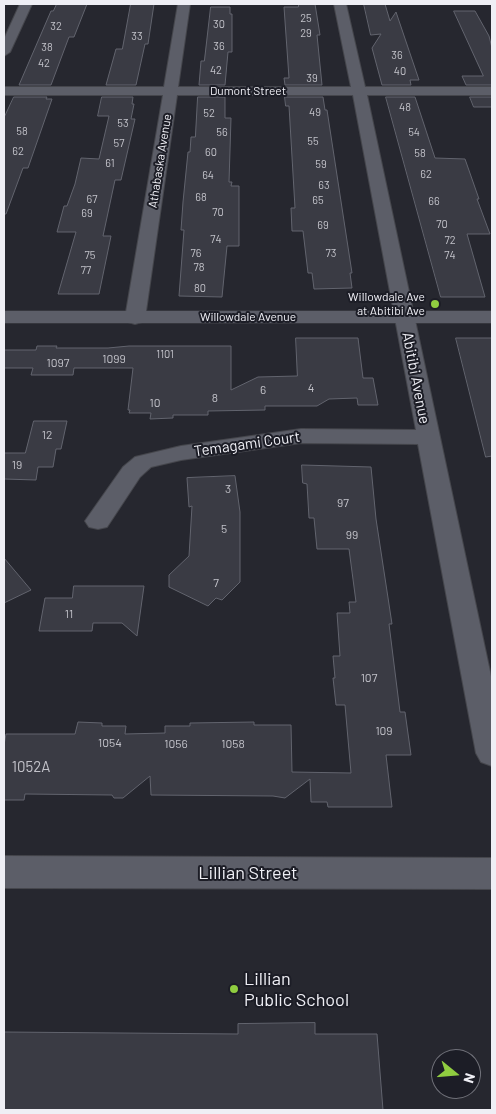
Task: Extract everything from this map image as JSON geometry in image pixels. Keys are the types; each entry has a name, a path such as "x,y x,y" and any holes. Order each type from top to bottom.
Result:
{"street":[{"path":"4,52 26,4"},
{"name":"Athabaska Avenue","path":"134,318 184,4"},
{"name":"Abitibi Avenue","path":"340,4 492,753"},
{"name":"Dumont Street","path":"4,91 492,91"},
{"name":"Willowdale Avenue","path":"4,317 492,317"},
{"name":"Temagami Court","path":"98,521 131,472 143,462 181,454 302,436 428,438"},
{"name":"Lillian Street","path":"4,872 492,874"}],"building":[{"path":"57,4 87,4 74,37 69,37 51,85 19,85 51,11 53,11"},
{"path":"131,4 154,4 148,44 145,44 136,85 106,85 116,49 122,49"},
{"path":"299,4 315,4 320,35 317,35 322,85 285,85 284,78 289,78 284,7 298,7"},
{"path":"364,4 385,4 390,21 396,12 419,80 410,80 411,85 382,85 372,48 381,34 371,35"},
{"path":"211,7 230,7 230,14 232,14 232,52 228,52 225,85 199,85 201,61 204,61"},
{"path":"454,11 475,11 489,36 492,48 492,85 466,85 462,76 483,76"},
{"path":"14,97 47,97 46,99 52,99 28,168 23,168 6,214 4,214 4,118"},
{"path":"102,97 133,97 132,104 134,104 131,119 135,119 121,180 115,180 103,236 111,236 99,294 58,294 76,232 57,232 64,206 67,206 75,184 81,158 99,159 109,116 98,116"},
{"path":"198,97 225,97 225,118 231,118 229,182 232,182 231,186 239,186 239,246 227,246 222,297 179,296 184,230 181,230 183,202 188,152 190,152 191,137 195,137"},
{"path":"285,97 323,97 325,110 327,110 352,273 350,273 352,288 314,289 312,273 308,273 303,231 292,231 291,208 295,208 289,106 286,106"},
{"path":"386,97 415,97 435,158 465,159 490,234 467,234 485,297 441,297"},
{"path":"470,97 492,97 492,107 474,107"},
{"path":"296,338 358,338 363,378 373,378 378,405 358,405 357,398 329,399 317,406 265,406 265,410 208,411 208,415 173,415 173,418 150,419 151,413 129,413 130,410 128,410 133,368 74,368 73,375 31,375 33,368 4,368 4,350 36,350 37,346 108,348 129,346 231,346 231,390 258,377 297,376"},
{"path":"456,338 492,338 492,456 486,457"},
{"path":"34,421 67,421 61,449 56,449 53,467 38,467 36,480 4,479 4,453 25,453"},
{"path":"302,465 371,467 376,519 392,624 389,624 400,712 405,712 411,755 386,755 392,807 328,807 327,802 311,802 310,779 285,798 273,796 151,795 150,776 123,798 114,798 112,795 25,794 24,800 4,800 4,745 6,734 75,734 78,722 102,723 102,726 126,726 125,734 165,733 165,726 190,726 190,723 254,722 254,725 291,725 292,772 351,773 345,705 336,705 333,678 335,678 333,656 340,656 337,613 350,613 349,602 356,602 349,549 317,549 314,518 309,518 307,484 303,483"},
{"path":"235,476 240,512 240,582 222,600 216,598 208,606 169,587 169,575 189,556 192,506 189,507 187,478"},
{"path":"4,558 31,590 4,603"},
{"path":"74,586 144,586 137,636 122,623 93,623 92,631 39,631 45,598 72,598"},
{"path":"315,1023 315,1034 377,1034 383,1110 4,1110 4,1032 238,1034 238,1024"}],"place":[{"name":"Willowdale Ave at Abitibi Ave","path":"435,304"},
{"name":"Lillian Public School","path":"234,989"}]}
